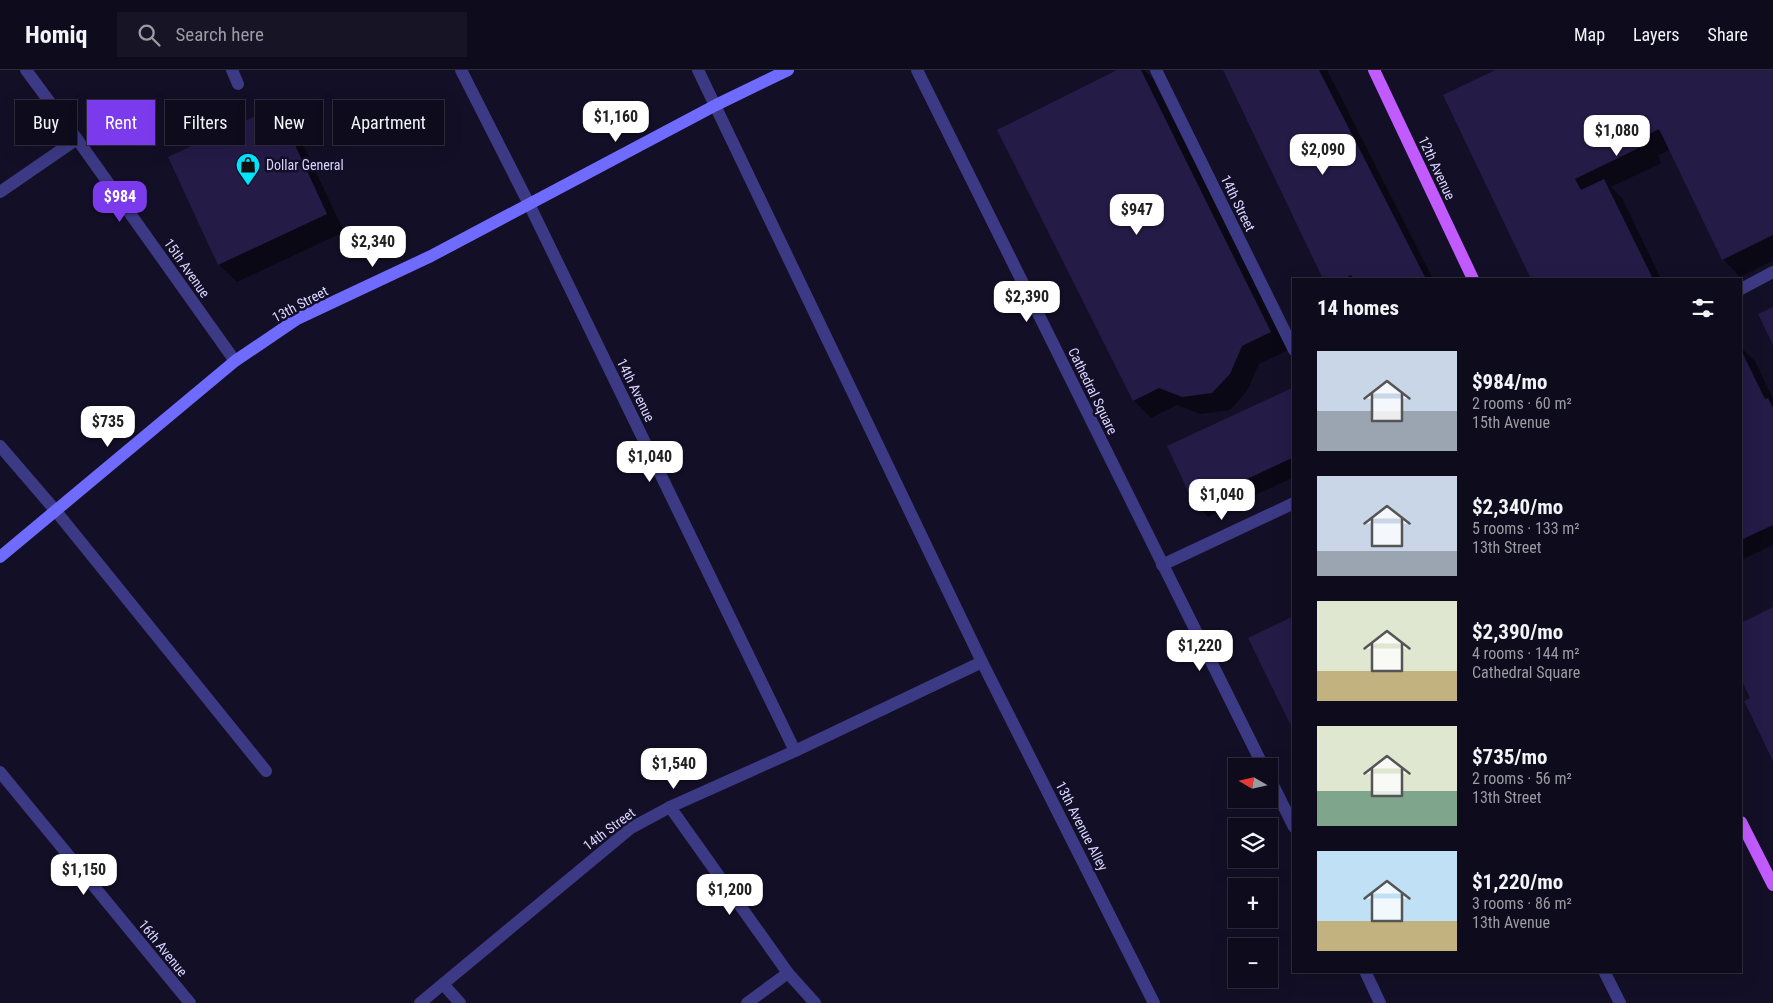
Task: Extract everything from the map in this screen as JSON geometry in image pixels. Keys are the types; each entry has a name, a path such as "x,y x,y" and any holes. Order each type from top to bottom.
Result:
{"main road":[{"name":"12th Avenue","path":"1374,70 1473,278"},
{"path":"1742,824 1773,885"}],"street":[{"name":"15th Avenue","path":"26,70 78,139 235,361"},
{"path":"232,70 238,84"},
{"name":"14th Avenue","path":"461,70 530,204 795,751"},
{"name":"13th Avenue Alley","path":"698,70 982,662 1154,1003"},
{"name":"13th Street","path":"0,556 235,361 298,319 431,256 716,105 788,70"},
{"name":"Cathedral Square","path":"917,70 1259,758"},
{"name":"14th Street","path":"1156,70 1292,346"},
{"path":"0,192 78,139"},
{"path":"1742,288 1773,272"},
{"path":"0,446 55,510 266,771"},
{"path":"1162,565 1292,503"},
{"name":"14th Street","path":"420,1003 631,828 670,807 795,751 982,662"},
{"name":"16th Avenue","path":"0,772 190,1003"},
{"path":"1278,796 1292,824"},
{"path":"670,807 788,974 815,1003"},
{"path":"1365,973 1380,1003"},
{"path":"1605,973 1620,1003"},
{"path":"747,1003 788,974"},
{"path":"442,984 460,1003"}],"building":[{"path":"1117,70 1141,70 1271,332 1242,346 1230,374 1212,393 1182,397 1159,388 1133,401 997,130"},
{"path":"1223,70 1319,70 1425,278 1352,278 1351,275 1346,278 1323,278"},
{"path":"1495,70 1773,70 1773,235 1722,260 1659,129 1642,138 1645,145 1575,179 1581,190 1604,179 1653,278 1531,278 1443,95"},
{"name":"Dollar General","path":"255,116 255,145 295,145 327,214 218,265 168,157 194,145 245,145 245,121"},
{"path":"1773,307 1773,345 1758,314"},
{"path":"1742,352 1765,399 1768,398 1773,408 1773,525 1742,540"},
{"path":"1292,388 1292,458 1194,504 1167,446"},
{"path":"1773,607 1773,761 1744,701 1750,698 1742,681 1742,622"},
{"path":"1292,617 1292,728 1248,638"}],"place":[{"name":"Dollar General","path":"248,186"}]}
